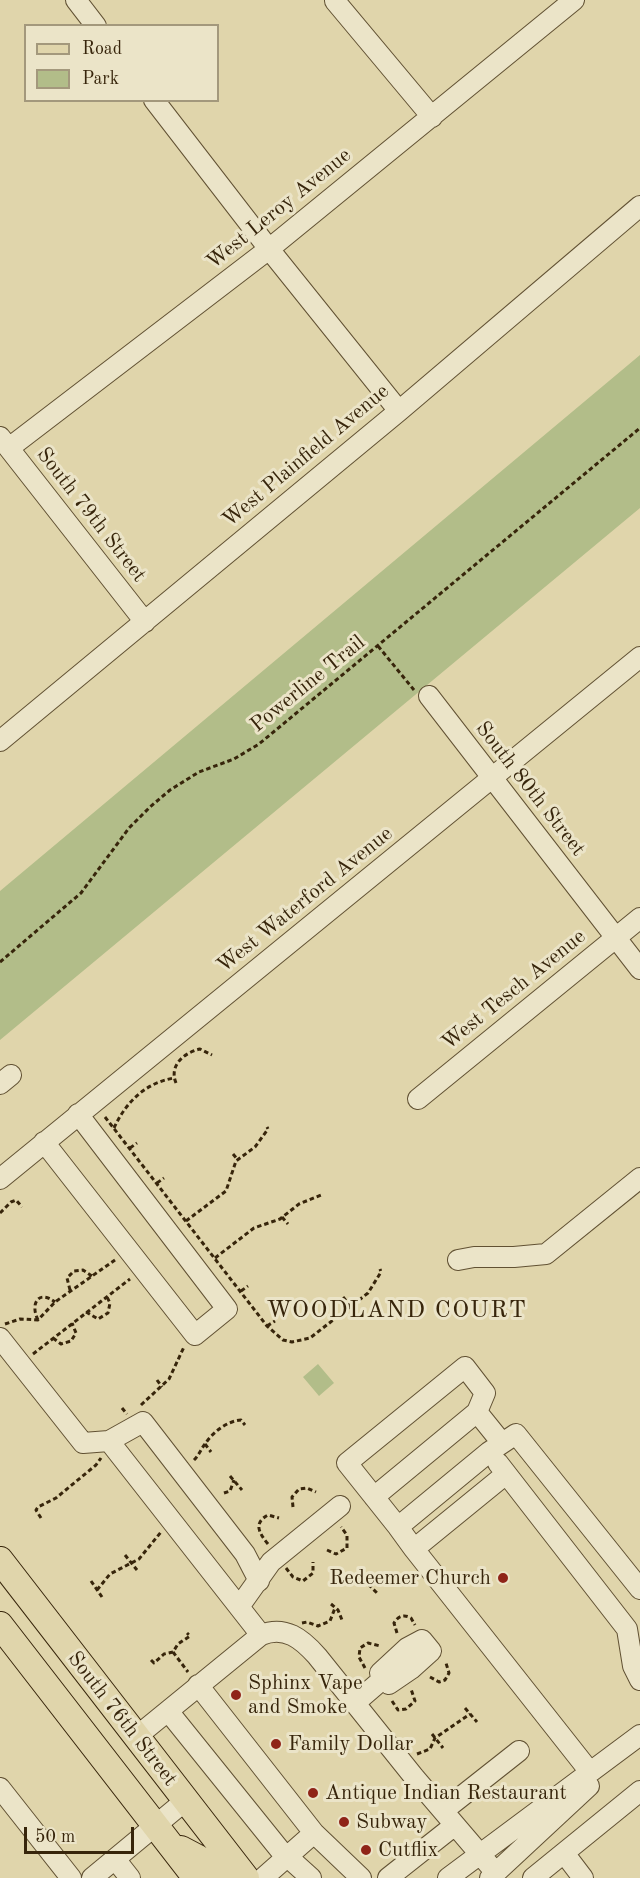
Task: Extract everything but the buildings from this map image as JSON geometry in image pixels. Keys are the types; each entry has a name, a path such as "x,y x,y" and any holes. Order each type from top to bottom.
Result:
{"main road":[{"name":"South 76th Street","path":"1,1564 246,1878"},
{"name":"South 76th Street","path":"0,1625 196,1878"},
{"path":"160,1833 198,1858 222,1878"}],"street":[{"path":"76,0 94,24"},
{"name":"West Leroy Avenue","path":"4,442 269,249 574,0"},
{"path":"335,1 432,117"},
{"path":"156,102 269,249 399,411"},
{"name":"West Plainfield Avenue","path":"0,741 399,411 640,206"},
{"name":"South 79th Street","path":"4,442 145,622"},
{"name":"West Waterford Avenue","path":"0,1179 640,657"},
{"name":"South 80th Street","path":"429,696 640,969"},
{"name":"West Tesch Avenue","path":"418,1099 640,918"},
{"path":"44,1142 195,1335 227,1309 78,1114"},
{"path":"458,1260 474,1257 546,1254 640,1178"},
{"path":"0,1338 83,1443 109,1441 143,1422 244,1554 259,1581"},
{"path":"374,1497 477,1412 485,1393 465,1367 347,1463 590,1772"},
{"path":"477,1412 506,1473 627,1629 636,1650 633,1666 640,1680"},
{"path":"398,1527 516,1434 640,1589"},
{"path":"109,1441 261,1635"},
{"path":"414,1548 506,1473"},
{"path":"239,1607 271,1562 340,1506"},
{"path":"136,1737 261,1635 272,1630 287,1632 302,1639 481,1854 493,1875 640,1737"},
{"path":"355,1703 384,1678"},
{"path":"198,1685 314,1833 361,1878"},
{"path":"168,1711 287,1858 311,1878"},
{"path":"448,1878 640,1737"},
{"path":"388,1878 519,1751"},
{"path":"0,1788 71,1878"},
{"path":"533,1878 640,1791"},
{"path":"92,1878 115,1859 160,1833 185,1801"},
{"path":"263,1878 314,1833"},
{"path":"564,1853 583,1878"},
{"path":"115,1859 130,1878"}],"path":[{"name":"Powerline Trail","path":"0,962 81,894 129,828 170,790 199,772 234,759 259,744 640,428"},
{"path":"378,645 417,694 429,696"},
{"path":"176,1083 174,1070 182,1056 200,1049 212,1055"},
{"path":"114,1128 123,1111 138,1092 174,1078"},
{"path":"105,1117 267,1326 283,1340 301,1342 310,1338 369,1293 381,1272 380,1269"},
{"path":"186,1221 226,1191 238,1160 255,1147 268,1129 267,1127"},
{"path":"130,1148 137,1143"},
{"path":"233,1154 238,1160"},
{"path":"157,1183 164,1178"},
{"path":"215,1258 254,1228 282,1217 299,1204 321,1195 322,1197"},
{"path":"0,1213 16,1200 22,1207"},
{"path":"282,1217 288,1224"},
{"path":"0,1326 12,1321 38,1320 70,1290 128,1250"},
{"path":"20,1364 143,1269"},
{"path":"70,1290 67,1282 71,1272 83,1270 92,1276"},
{"path":"241,1291 248,1286"},
{"path":"38,1320 34,1308 37,1299 48,1297 55,1302"},
{"path":"87,1312 98,1319 106,1317 110,1308 107,1297"},
{"path":"343,1298 351,1307"},
{"path":"267,1326 275,1321"},
{"path":"53,1338 61,1344 72,1343 76,1333 72,1323"},
{"path":"136,1410 169,1379 182,1348"},
{"path":"157,1380 162,1387"},
{"path":"122,1408 130,1416"},
{"path":"189,1482 196,1477 188,1466 205,1444 220,1429 230,1423 241,1420 245,1425"},
{"path":"41,1518 37,1513 38,1507 56,1498 96,1465 109,1441"},
{"path":"205,1444 211,1452"},
{"path":"230,1476 242,1490"},
{"path":"224,1493 230,1491 234,1480"},
{"path":"293,1507 292,1497 295,1490 307,1488 316,1492"},
{"path":"261,1535 258,1523 262,1516 270,1515 279,1518"},
{"path":"97,1590 110,1574 132,1563 144,1552 158,1534"},
{"path":"327,1550 336,1554 345,1552 348,1545 347,1535"},
{"path":"125,1555 137,1570"},
{"path":"293,1577 303,1581 310,1580 313,1573 313,1562"},
{"path":"363,1579 377,1593"},
{"path":"90,1581 102,1597"},
{"path":"331,1604 342,1620"},
{"path":"287,1632 301,1623 308,1622 318,1626 330,1621 335,1608"},
{"path":"397,1634 394,1623 397,1618 407,1616 414,1622"},
{"path":"152,1660 154,1663 164,1654 173,1652 178,1644 190,1635 187,1633"},
{"path":"362,1664 358,1653 363,1644 372,1642 380,1646"},
{"path":"173,1652 182,1664"},
{"path":"430,1677 446,1682 449,1673 446,1663"},
{"path":"393,1703 398,1710 412,1708 415,1701 412,1690"},
{"path":"465,1708 477,1722"},
{"path":"392,1749 404,1746 419,1755 430,1749 435,1738 470,1714"},
{"path":"432,1734 443,1749"}],"green space":[{"path":"640,355 640,508 0,1040 0,891"},
{"path":"318,1364 334,1383 319,1396 303,1377"}],"place":[{"name":"Redeemer Church","path":"503,1578"},
{"name":"Sphinx Vape and Smoke","path":"236,1695"},
{"name":"Family Dollar","path":"276,1744"},
{"name":"Antique Indian Restaurant","path":"313,1793"},
{"name":"Subway","path":"344,1822"},
{"name":"Cutflix","path":"366,1850"}],"district":[{"name":"WOODLAND COURT","path":"397,1311"}]}
